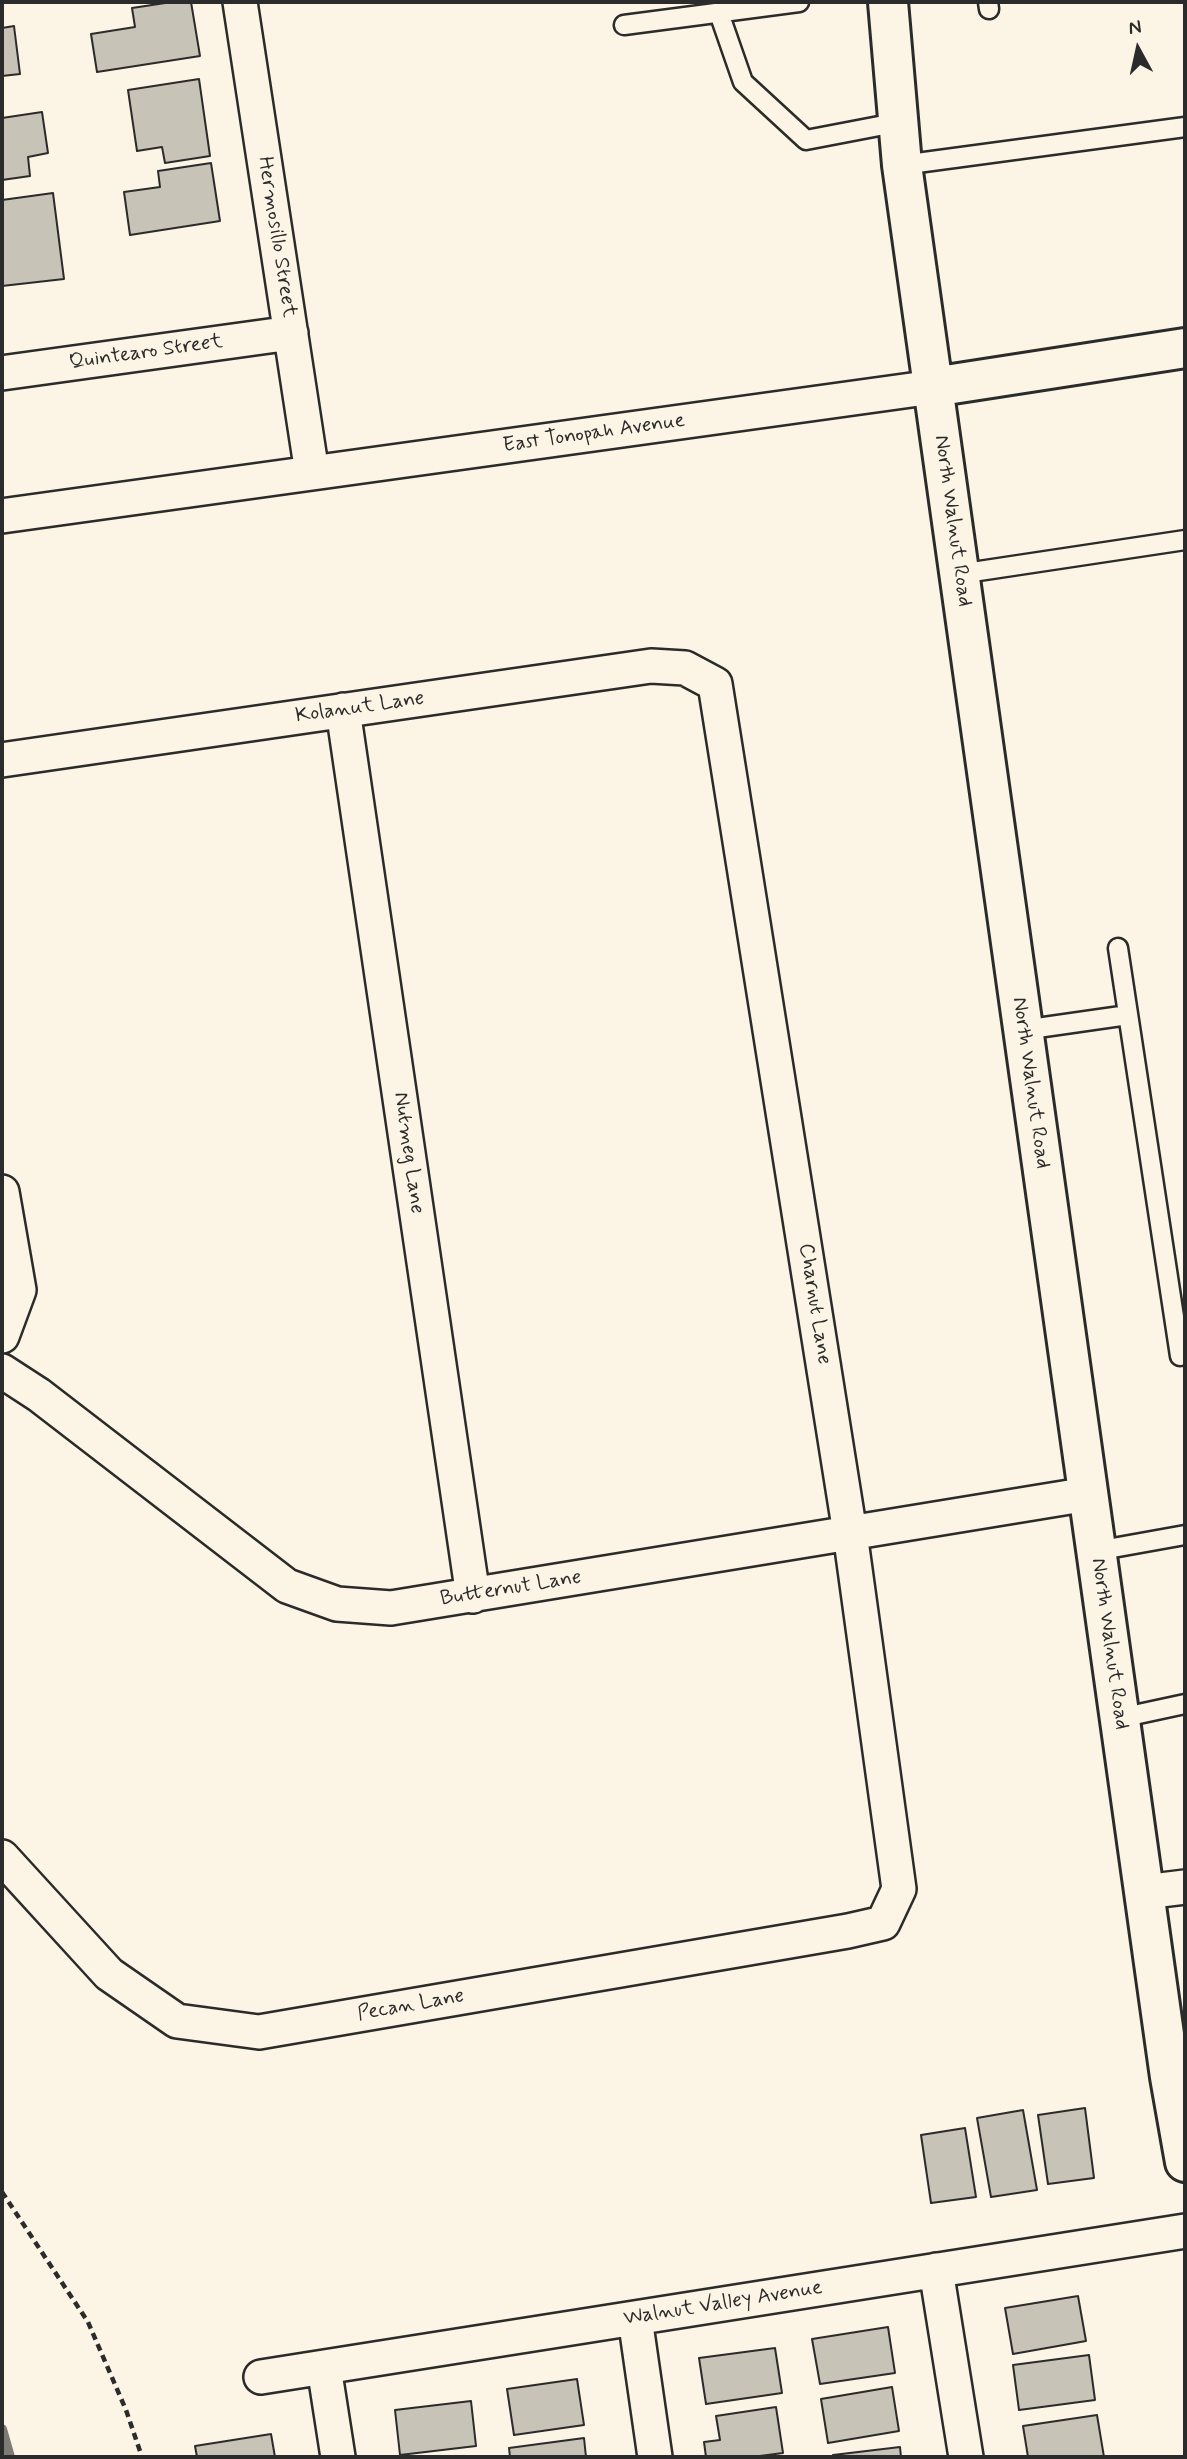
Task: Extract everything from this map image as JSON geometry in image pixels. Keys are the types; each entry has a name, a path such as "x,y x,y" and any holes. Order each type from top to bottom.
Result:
{"street":[{"name":"Hermosillo Street","path":"240,2 312,473"},
{"name":"North Walnut Road","path":"888,2 902,165 1170,2077 1185,2162"},
{"name":"Quintearo Street","path":"2,373 291,333"},
{"name":"East Tonopah Avenue","path":"2,516 933,387 1185,348"},
{"name":"Kolanut Lane","path":"2,760 651,666 685,668 715,684"},
{"name":"Charnut Lane","path":"715,684 850,1533 899,1889 883,1923"},
{"name":"Nutmeg Lane","path":"343,710 473,1596"},
{"path":"2,1192 19,1290 2,1336"},
{"name":"Butternut Lane","path":"2,1371 39,1395 287,1586 337,1604 390,1608 473,1596 1088,1494"},
{"name":"Pecan Lane","path":"2,1857 109,1973 177,2021 259,2032 835,1934 883,1923"},
{"path":"1144,1892 1185,1886"},
{"name":"Walnut Valley Avenue","path":"261,2377 1185,2231"},
{"path":"936,2270 966,2457"},
{"path":"635,2318 655,2457"},
{"path":"324,2367 338,2457"}],"lane":[{"path":"624,25 799,2"},
{"path":"719,13 743,82 806,140 900,122"},
{"path":"902,165 1185,127"},
{"path":"959,574 1185,540"},
{"path":"1118,948 1180,1356 1185,1355"},
{"path":"1023,1030 1128,1015"},
{"path":"1096,1551 1185,1535"},
{"path":"1120,1718 1185,1704"}],"path":[{"path":"2,2192 88,2322 126,2410 142,2457"}],"building":[{"path":"191,2 200,56 97,72 91,34 135,27 132,8"},
{"path":"14,26 20,74 2,76 2,28"},
{"path":"199,79 210,156 165,163 162,147 137,151 128,90"},
{"path":"42,112 48,153 28,157 30,176 2,180 2,118"},
{"path":"211,163 220,221 130,235 124,192 160,187 158,171"},
{"path":"53,193 64,279 2,286 2,200"},
{"path":"1085,2108 1094,2178 1048,2184 1038,2115"},
{"path":"1023,2110 1037,2190 991,2197 977,2118"},
{"path":"965,2128 976,2197 931,2203 921,2135"},
{"path":"1078,2296 1086,2341 1013,2354 1005,2308"},
{"path":"888,2327 895,2373 820,2384 812,2339"},
{"path":"775,2348 782,2393 706,2404 699,2358"},
{"path":"1089,2355 1095,2400 1019,2410 1013,2365"},
{"path":"577,2379 584,2425 514,2435 507,2389"},
{"path":"892,2387 899,2431 828,2443 821,2399"},
{"path":"471,2401 476,2446 400,2455 395,2410"},
{"path":"776,2407 783,2453 752,2457 706,2457 704,2442 720,2440 716,2416"},
{"path":"1097,2415 1104,2457 1028,2457 1023,2426"},
{"path":"271,2434 275,2457 197,2457 195,2446"},
{"path":"584,2438 586,2457 510,2457 509,2448"},
{"path":"900,2447 901,2457 833,2457 833,2455"}],"waterway":[{"path":"2,2429 10,2457"}]}
